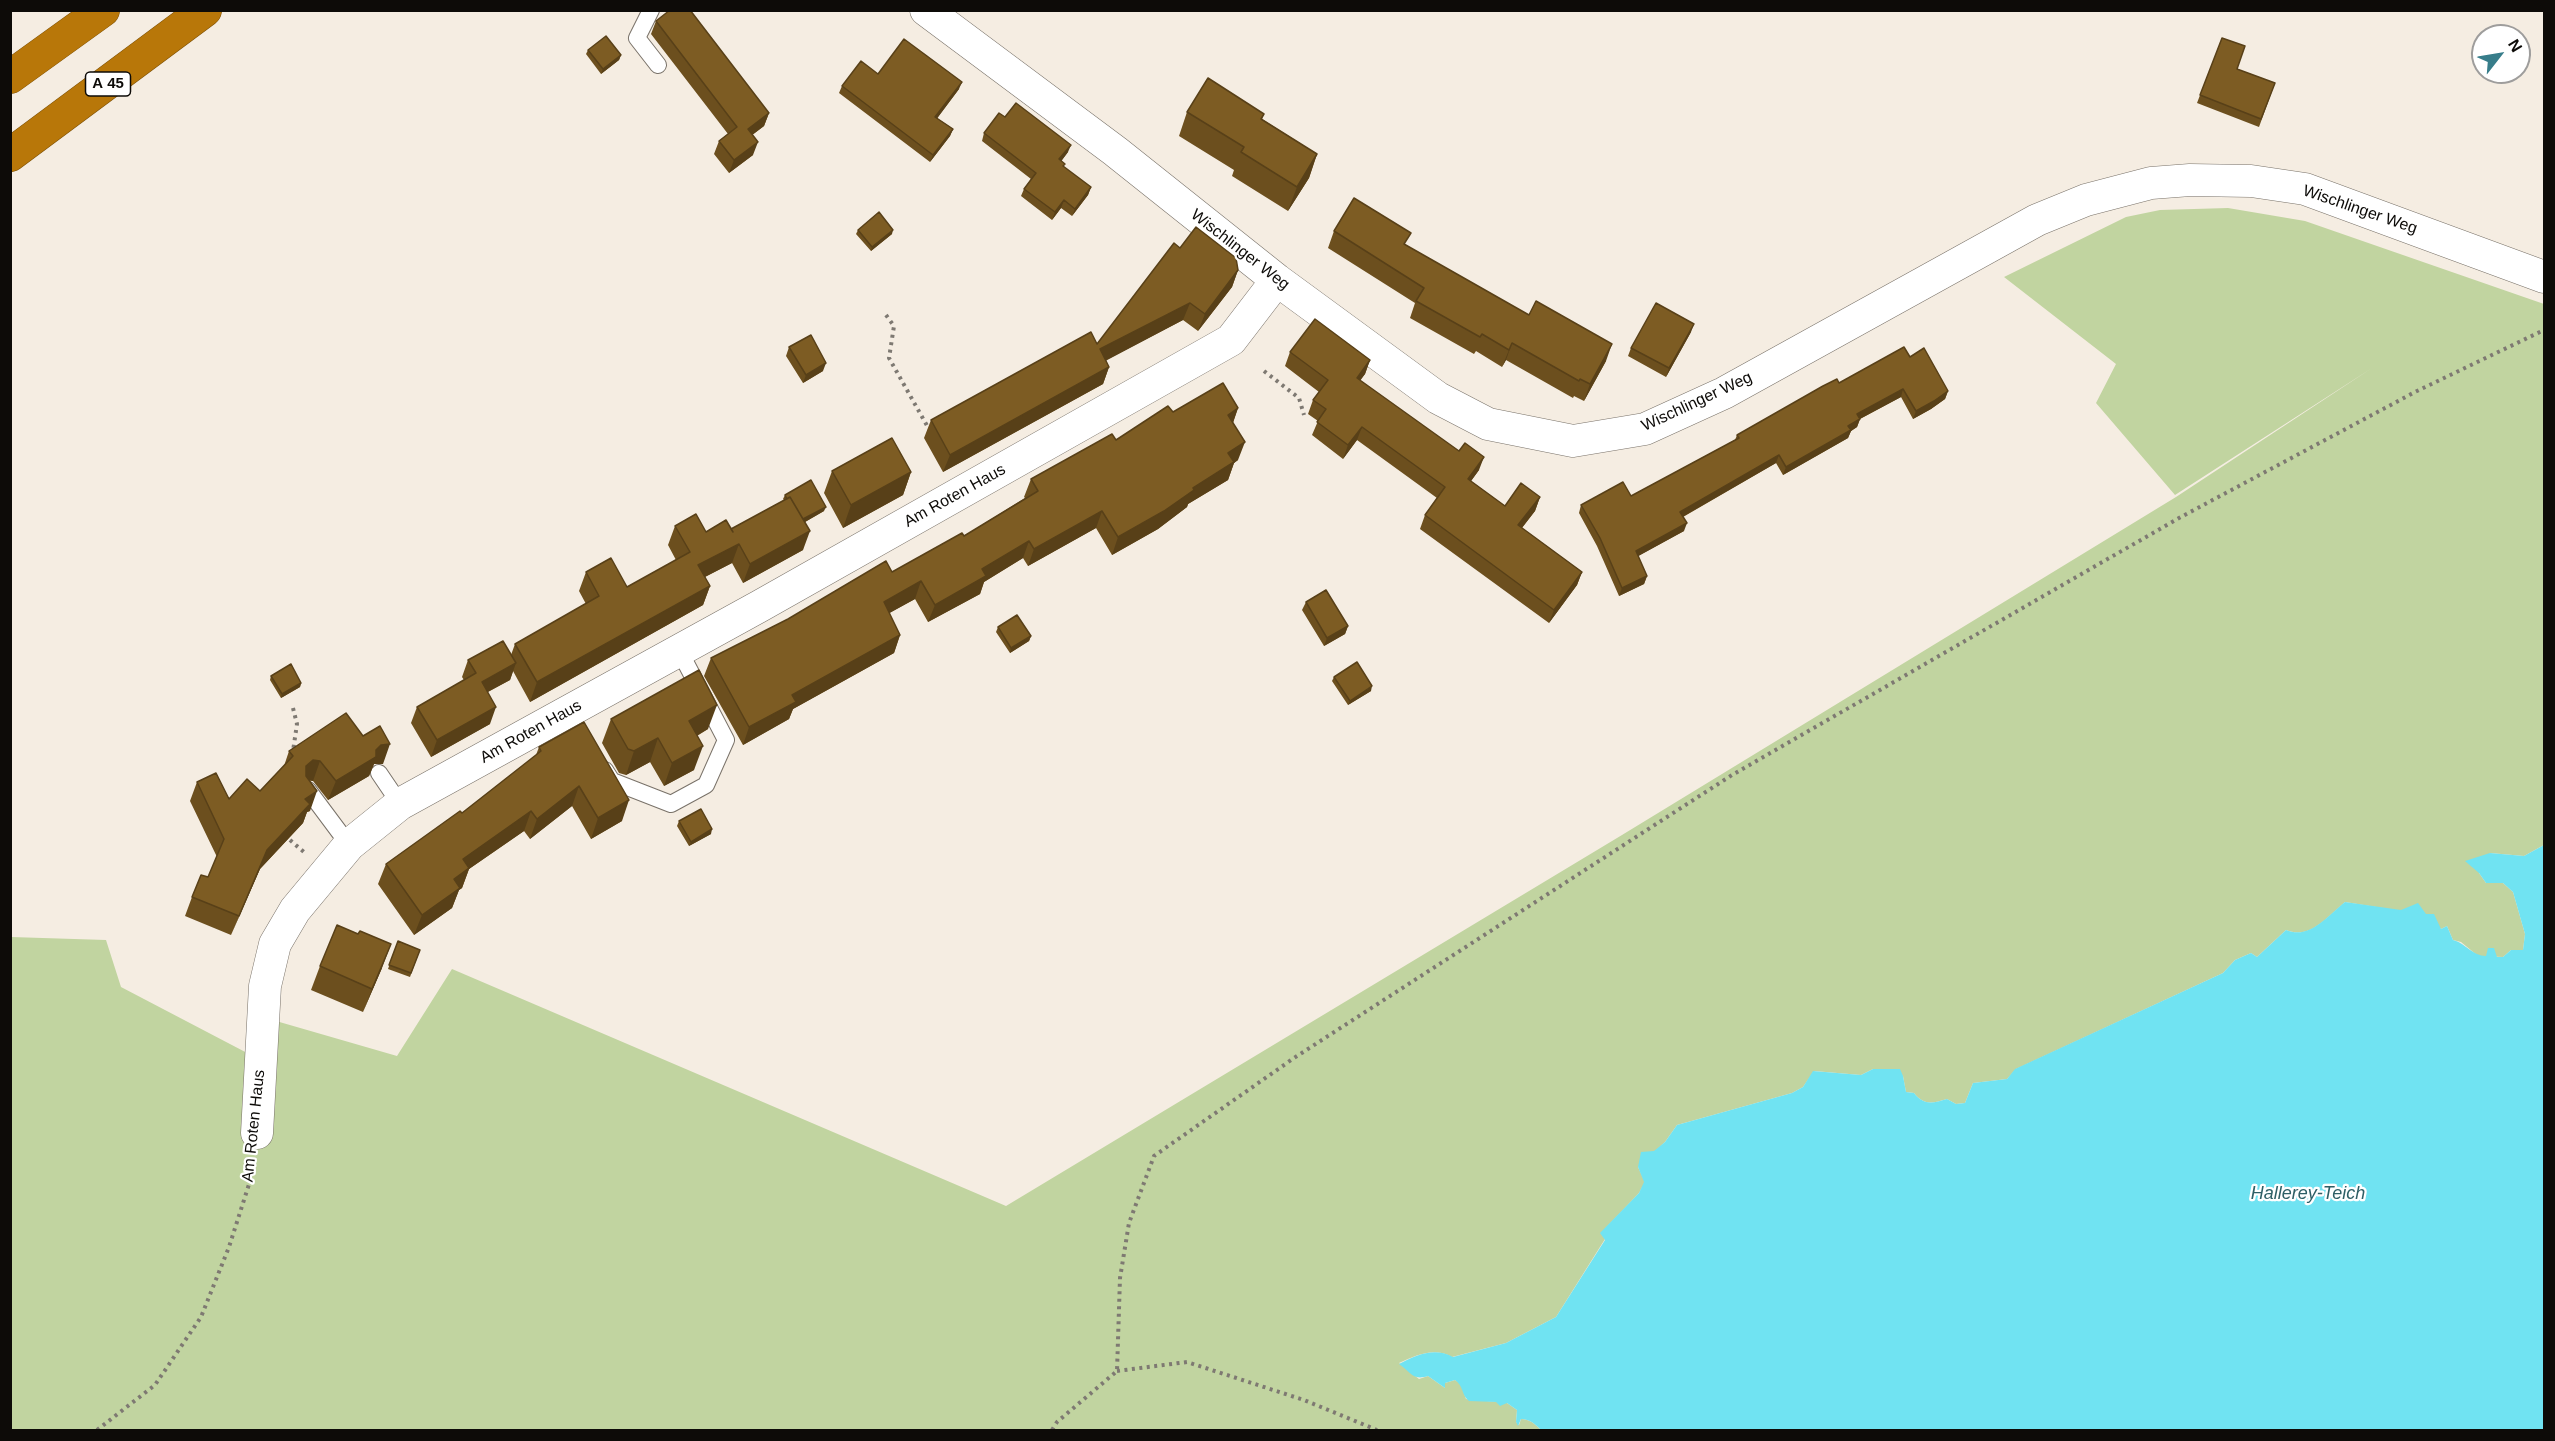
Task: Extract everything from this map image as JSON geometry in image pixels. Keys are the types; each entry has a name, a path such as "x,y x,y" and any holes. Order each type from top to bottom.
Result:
{"highway":[{"path":"10,77 103,10"},
{"name":"A 45","path":"10,155 205,10"}],"street":[{"name":"Wischlinger Weg","path":"926,10 1115,151 1277,280 1438,398 1488,424 1573,441 1645,429 1724,393 2037,220 2086,200 2151,183 2190,180 2251,181 2305,189 2544,277"},
{"name":"Am Roten Haus","path":"256,1132 265,986 275,944 295,910 349,845 400,804 576,719 679,650 1231,340 1277,280"}],"lane":[{"path":"651,10 637,38 658,65"},
{"path":"597,755 612,781 671,804 706,785 726,740 679,650"},
{"path":"379,773 400,804"},
{"path":"308,790 349,845"}],"path":[{"path":"886,315 894,326 889,358 930,431"},
{"path":"1118,1371 1120,1278 1129,1223 1154,1156 1294,1058 1732,775 2180,518 2415,392 2544,330"},
{"path":"1264,370 1299,398 1304,415"},
{"path":"293,708 297,724 293,756"},
{"path":"290,840 310,857"},
{"name":"Am Roten Haus","path":"97,1431 155,1385 201,1317 229,1247 251,1178 256,1132"},
{"path":"1052,1431 1057,1422 1118,1371 1187,1362 1304,1400 1377,1431"}],"green space":[{"path":"2228,208 2305,221 2544,304 2544,845 2524,856 2490,853 2479,873 2486,883 2503,883 2513,892 2525,934 2523,950 2511,950 2503,957 2478,956 2461,942 2453,940 2447,926 2441,929 2426,915 2345,902 2325,920 2310,929 2303,932 2286,930 2257,957 2251,953 2235,960 2223,973 2016,1069 2007,1079 1973,1083 1965,1103 1956,1104 1947,1099 1925,1102 1914,1093 1906,1092 1903,1076 1873,1069 1861,1075 1814,1071 1803,1087 1792,1093 1677,1125 1665,1142 1638,1167 1645,1182 1639,1193 1601,1233 1605,1239 1556,1317 1506,1343 1452,1357 1439,1353 1426,1353 1399,1363 1419,1379 1428,1376 1445,1388 1445,1383 1455,1380 1461,1384 1466,1399 1507,1403 1517,1410 1516,1422 1519,1425 1521,1419 1527,1420 1541,1430 11,1430 11,937 106,940 121,987 272,1066 276,1021 397,1056 452,969 1006,1206 1622,835 2176,497 2372,368 2175,495 2096,403 2116,364 2004,277 2126,217 2160,210"}],"water":[{"name":"Hallerey-Teich","path":"2544,845 2544,1430 1541,1430 1532,1422 1524,1419 1521,1419 1518,1426 1517,1410 1507,1403 1500,1406 1496,1402 1469,1401 1455,1380 1445,1383 1445,1388 1428,1376 1415,1377 1399,1364 1426,1353 1446,1354 1453,1357 1506,1343 1556,1317 1605,1240 1600,1233 1639,1193 1644,1182 1638,1167 1641,1152 1654,1151 1665,1142 1677,1125 1792,1093 1803,1087 1813,1071 1861,1075 1873,1069 1900,1069 1906,1092 1914,1093 1921,1100 1933,1102 1947,1099 1956,1104 1965,1103 1973,1083 2007,1079 2015,1069 2223,973 2235,960 2251,953 2257,957 2286,930 2303,932 2310,929 2325,920 2345,902 2401,910 2418,903 2426,914 2434,914 2441,929 2447,926 2453,940 2473,952 2486,956 2488,948 2494,948 2497,957 2503,957 2511,950 2523,950 2525,934 2513,892 2503,883 2486,883 2479,873 2465,861 2490,853 2524,856"}],"building":[{"path":"670,10 690,10 769,113 748,129 758,142 734,160 719,141 737,127 656,21"},
{"path":"606,36 621,55 603,69 588,50"},
{"path":"2222,38 2245,46 2237,69 2275,83 2261,119 2200,95"},
{"path":"904,39 962,82 935,117 953,129 933,155 842,86 861,61 878,74"},
{"path":"1208,78 1264,114 1261,119 1317,154 1297,187 1241,152 1244,147 1187,112"},
{"path":"1016,103 1071,145 1059,159 1065,164 1063,166 1091,187 1075,209 1064,200 1055,212 1024,189 1036,173 984,133 999,113 1005,117"},
{"path":"1354,198 1411,233 1404,244 1529,315 1536,301 1612,344 1590,384 1580,379 1579,381 1512,343 1509,350 1482,334 1480,337 1416,301 1424,288 1334,231"},
{"path":"879,212 893,230 872,247 858,230"},
{"path":"1196,227 1236,258 1238,270 1205,314 1190,303 1100,349 1109,367 950,455 931,420 1091,332 1097,344 1174,243 1180,248"},
{"path":"1656,303 1694,324 1669,368 1631,348"},
{"path":"1315,319 1370,360 1357,378 1459,451 1465,443 1484,457 1468,479 1505,506 1521,483 1540,497 1518,525 1582,572 1554,610 1425,515 1445,487 1362,427 1348,445 1317,422 1326,409 1313,400 1328,380 1290,352"},
{"path":"811,335 826,363 806,375 789,347"},
{"path":"1904,347 1910,357 1924,348 1948,391 1916,411 1903,389 1857,414 1860,419 1848,426 1851,430 1786,467 1779,455 1680,512 1687,523 1636,551 1647,576 1622,588 1600,538 1581,505 1623,482 1631,496 1739,438 1737,435 1823,386 1837,379 1839,383"},
{"path":"1223,383 1238,408 1228,415 1245,442 1228,453 1234,462 1193,488 1194,490 1164,511 1118,537 1102,511 1034,549 1029,541 982,569 986,576 935,605 921,581 884,602 900,635 792,695 796,702 749,727 711,658 788,619 886,561 892,572 962,533 964,536 1038,491 1031,479 1112,434 1116,440 1168,406 1173,412"},
{"path":"892,438 911,472 851,505 832,471"},
{"path":"811,480 826,507 803,519 790,497 787,499 785,495"},
{"path":"790,497 810,531 750,564 739,544 698,565 710,586 537,682 515,644 599,596 586,572 611,558 627,587 690,552 675,526 696,514 706,532 726,520 731,529"},
{"path":"1326,590 1348,626 1327,638 1306,602"},
{"path":"1017,615 1031,636 1011,648 998,627"},
{"path":"503,641 516,663 482,682 496,707 437,740 417,707 476,673 468,660"},
{"path":"1357,662 1372,686 1350,701 1334,677"},
{"path":"291,664 301,683 282,694 271,676"},
{"path":"699,670 717,705 689,721 703,746 672,763 658,738 634,751 628,749 611,719"},
{"path":"346,713 363,736 380,726 390,744 381,745 376,750 376,757 336,781 320,761 313,760 306,766 306,776 317,791 305,799 310,804 267,850 239,916 192,897 201,875 208,877 224,839 197,782 216,773 229,799 247,779 260,791 293,756 289,751"},
{"path":"584,722 629,800 598,818 579,786 537,819 531,811 463,859 469,868 454,879 460,888 422,915 386,864 460,811 462,813 541,751 539,747"},
{"path":"701,809 712,829 691,842 679,821"},
{"path":"337,925 358,934 360,931 391,944 372,989 320,966"},
{"path":"398,941 420,950 411,973 389,965"}]}
